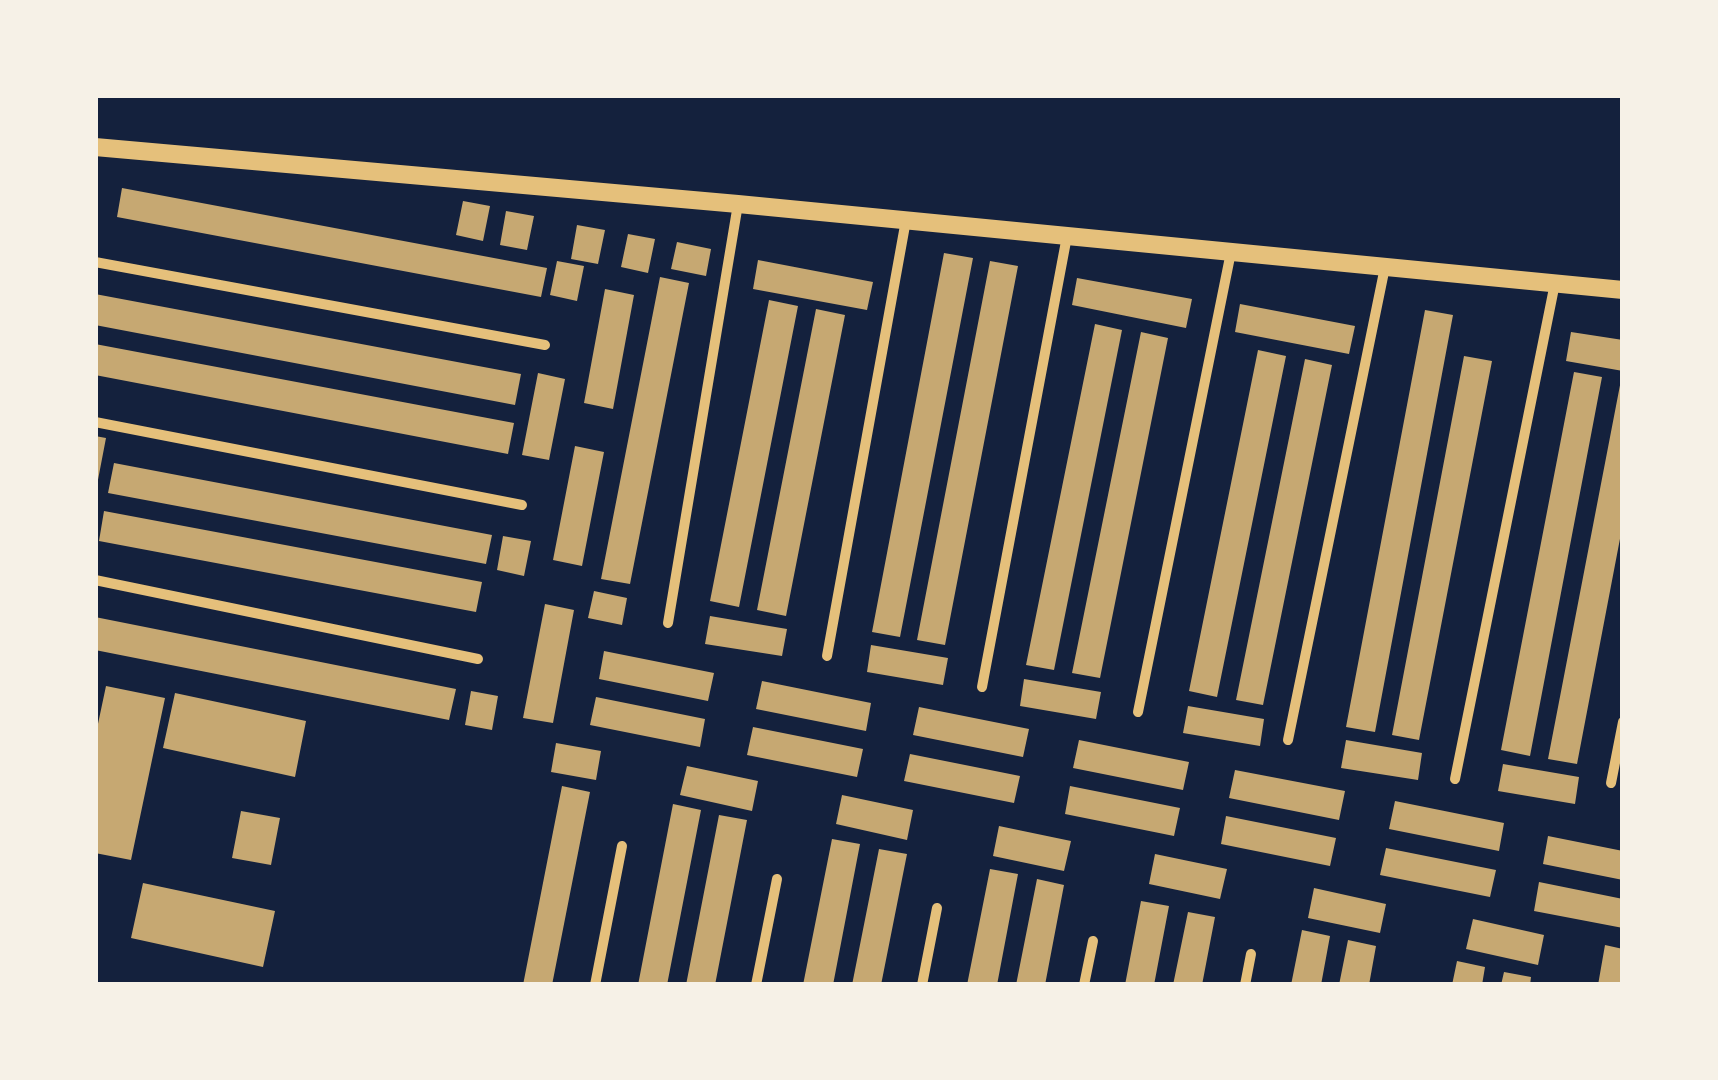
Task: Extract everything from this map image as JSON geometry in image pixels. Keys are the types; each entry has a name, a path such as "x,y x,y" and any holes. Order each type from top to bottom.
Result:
{"street":[{"path":"95,147 738,204 1623,290"},
{"path":"668,622 738,204"},
{"path":"827,656 906,220"},
{"path":"982,687 1067,236"},
{"path":"1138,712 1231,252"},
{"path":"95,262 545,345"},
{"path":"1288,740 1385,267"},
{"path":"1455,779 1554,283"},
{"path":"95,422 522,505"},
{"path":"95,580 478,659"},
{"path":"1611,783 1623,722"},
{"path":"594,985 622,846"},
{"path":"756,985 776,879"},
{"path":"922,985 937,908"},
{"path":"1084,985 1093,941"},
{"path":"1245,985 1251,954"}],"building":[{"path":"122,188 547,268 541,297 117,217"},
{"path":"463,201 490,206 483,241 456,235"},
{"path":"506,211 534,216 527,250 500,245"},
{"path":"577,225 605,230 598,264 571,259"},
{"path":"628,234 655,239 648,273 621,267"},
{"path":"677,242 711,249 706,276 671,269"},
{"path":"944,253 973,258 900,637 872,632"},
{"path":"758,260 873,282 867,310 753,289"},
{"path":"557,261 584,266 577,301 550,295"},
{"path":"990,261 1018,266 945,645 917,640"},
{"path":"660,277 689,283 630,584 601,579"},
{"path":"1077,278 1192,299 1186,328 1072,305"},
{"path":"605,289 634,295 613,409 584,403"},
{"path":"95,294 521,374 515,405 95,325"},
{"path":"769,300 798,306 739,607 710,601"},
{"path":"1240,304 1355,326 1349,354 1235,332"},
{"path":"816,309 845,315 786,616 757,610"},
{"path":"1425,310 1453,315 1375,732 1346,727"},
{"path":"1095,324 1122,330 1054,670 1026,665"},
{"path":"1141,332 1168,338 1100,678 1072,673"},
{"path":"1571,332 1623,340 1623,371 1566,361"},
{"path":"95,344 514,423 508,454 95,375"},
{"path":"1258,350 1286,356 1217,697 1189,691"},
{"path":"1464,356 1492,361 1419,740 1392,735"},
{"path":"1305,359 1332,365 1263,705 1236,700"},
{"path":"1574,372 1602,377 1530,756 1501,750"},
{"path":"538,373 565,379 549,460 522,455"},
{"path":"1621,380 1623,523 1577,764 1548,759"},
{"path":"95,436 106,438 97,485 95,485"},
{"path":"575,446 604,452 582,566 553,560"},
{"path":"114,463 492,535 486,564 108,493"},
{"path":"104,511 482,582 476,612 99,541"},
{"path":"503,536 531,541 524,576 497,570"},
{"path":"594,591 627,598 622,625 588,618"},
{"path":"545,604 574,610 553,723 523,718"},
{"path":"710,616 787,629 782,656 705,644"},
{"path":"95,617 456,689 449,720 95,650"},
{"path":"871,645 948,658 943,685 867,672"},
{"path":"604,651 714,673 708,701 599,679"},
{"path":"1024,679 1101,692 1096,719 1020,706"},
{"path":"762,681 871,703 866,731 756,709"},
{"path":"106,686 165,698 131,860 95,853 95,738"},
{"path":"471,691 498,696 492,730 465,725"},
{"path":"175,693 306,721 295,777 163,748"},
{"path":"596,697 705,719 700,747 590,725"},
{"path":"1188,706 1264,719 1260,746 1183,733"},
{"path":"919,707 1029,729 1023,757 913,735"},
{"path":"753,727 863,749 857,777 747,755"},
{"path":"1079,740 1189,762 1183,790 1073,768"},
{"path":"1346,740 1422,753 1418,780 1341,768"},
{"path":"556,743 601,751 596,780 551,772"},
{"path":"910,754 1020,776 1014,803 904,781"},
{"path":"1503,764 1579,777 1575,804 1498,791"},
{"path":"687,766 758,781 752,811 680,795"},
{"path":"1235,770 1345,791 1339,820 1229,798"},
{"path":"562,786 590,792 552,985 523,985"},
{"path":"1070,786 1180,808 1174,836 1065,814"},
{"path":"842,795 913,810 907,840 836,824"},
{"path":"1395,801 1504,823 1499,851 1389,829"},
{"path":"673,804 701,810 667,985 638,985"},
{"path":"241,811 280,818 271,865 232,858"},
{"path":"719,815 747,820 715,985 686,985"},
{"path":"1226,816 1336,838 1330,866 1221,844"},
{"path":"999,826 1071,841 1064,871 993,856"},
{"path":"1548,836 1623,851 1623,880 1543,864"},
{"path":"832,839 860,844 833,985 803,985"},
{"path":"1386,848 1496,870 1490,897 1380,875"},
{"path":"879,849 907,854 881,985 852,985"},
{"path":"1155,854 1227,869 1220,899 1149,884"},
{"path":"990,869 1018,874 997,985 967,985"},
{"path":"1037,879 1064,885 1045,985 1016,985"},
{"path":"1539,882 1623,899 1623,928 1534,911"},
{"path":"143,883 275,911 263,967 131,938"},
{"path":"1314,888 1386,904 1380,933 1308,918"},
{"path":"1141,901 1169,906 1154,985 1125,985"},
{"path":"1188,912 1215,917 1202,985 1173,985"},
{"path":"1473,919 1544,935 1538,965 1466,949"},
{"path":"1302,930 1330,936 1321,985 1291,985"},
{"path":"1348,940 1376,946 1369,985 1339,985"},
{"path":"1605,945 1623,949 1623,985 1598,985"},
{"path":"1457,961 1485,967 1482,985 1452,985"},
{"path":"1504,972 1531,977 1530,985 1501,985"}]}
